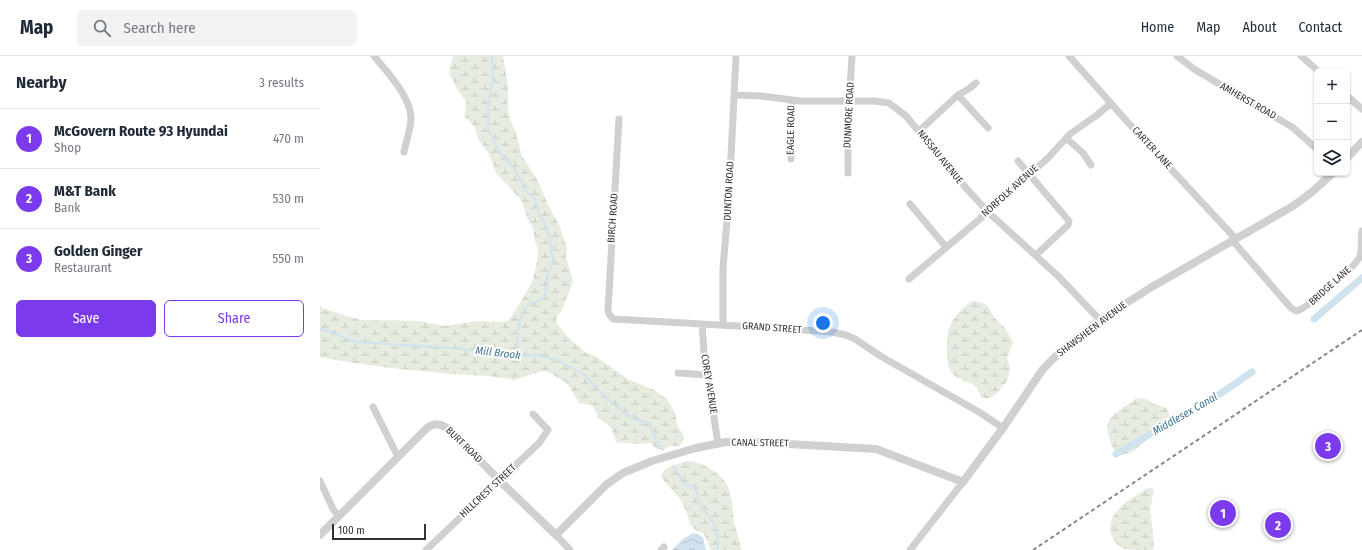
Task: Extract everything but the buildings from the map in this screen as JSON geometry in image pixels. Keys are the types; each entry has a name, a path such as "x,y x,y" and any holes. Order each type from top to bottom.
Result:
{"street":[{"path":"374,56 403,93 410,108 410,121 404,152"},
{"name":"DUNTON ROAD","path":"723,325 723,264 729,197 736,56"},
{"name":"DUNMORE ROAD","path":"848,173 852,56"},
{"name":"CARTER LANE","path":"1069,56 1233,239"},
{"name":"AMHERST ROAD","path":"1177,56 1194,69 1292,127 1314,145"},
{"path":"1301,56 1315,68"},
{"path":"919,131 958,95 976,83"},
{"name":"NASSAU AVENUE","path":"735,95 761,96 792,100 850,100 889,103 900,111 919,131 988,212 1036,254 1066,283 1100,320"},
{"path":"958,95 988,128"},
{"path":"1350,99 1362,109"},
{"name":"EAGLE ROAD","path":"791,159 792,149 790,113 792,100"},
{"name":"NORFOLK AVENUE","path":"909,279 988,212 1048,158 1066,138 1111,103"},
{"name":"BIRCH ROAD","path":"611,317 608,310 608,303 619,119"},
{"path":"1066,138 1083,153 1091,165"},
{"path":"1350,155 1362,142"},
{"path":"1018,161 1069,222 1036,254"},
{"name":"SHAWSHEEN AVENUE","path":"910,550 1003,428 1037,377 1049,362 1063,349 1100,320 1159,282 1293,206 1330,176"},
{"path":"910,204 946,247"},
{"name":"BRIDGE LANE","path":"1233,239 1291,308 1296,311 1308,305 1356,261 1360,254 1362,231"},
{"name":"GRAND STREET","path":"611,317 616,320 832,332 846,335 856,339 882,357 979,412 1003,428"},
{"name":"COREY AVENUE","path":"702,324 703,342 718,444"},
{"path":"678,373 708,375"},
{"path":"373,407 398,457"},
{"name":"HILLCREST STREET","path":"426,550 539,443 548,430 533,414"},
{"name":"BURT ROAD","path":"320,535 430,426 441,424 447,427 570,550"},
{"name":"CANAL STREET","path":"556,535 607,484 623,473 652,461 696,448 718,444 755,442 876,449 962,482"},
{"path":"320,481 332,508 339,516"}],"green space":[{"path":"453,56 503,56 508,86 508,111 511,123 516,132 522,156 538,181 547,203 560,227 567,248 566,257 573,282 562,310 557,316 557,324 567,336 586,353 595,356 628,379 654,390 667,399 675,413 677,425 684,436 682,443 678,446 670,446 663,450 658,450 650,443 638,444 616,442 612,430 608,424 598,418 596,411 591,405 579,403 568,384 547,371 514,380 489,376 390,368 320,357 320,305 323,308 362,320 420,321 444,326 478,321 502,322 507,321 510,318 533,280 538,256 538,248 535,241 533,228 527,218 522,201 496,173 489,154 479,140 474,126 465,117 466,101 458,91 449,73"},
{"path":"971,301 984,303 995,318 1005,328 1013,342 1007,358 1010,368 1008,380 996,394 988,399 981,397 974,385 959,379 954,375 949,367 947,343 949,329 959,312"},
{"path":"1136,398 1146,399 1166,408 1170,416 1170,423 1168,428 1151,437 1130,453 1124,455 1119,454 1113,448 1109,437 1107,430 1108,423 1115,414"},
{"path":"685,461 691,461 710,468 725,482 731,497 734,522 741,550 711,550 704,534 694,529 690,524 687,513 680,499 661,477 662,473 667,468"},
{"path":"1148,488 1154,489 1150,509 1154,544 1153,550 1125,549 1119,546 1113,538 1110,528 1111,520 1127,501"}],"water":[{"path":"693,533 698,534 703,538 706,550 672,550 683,539"}],"waterway":[{"path":"492,56 493,77 488,108 488,128 500,153 515,169 525,190 534,197 539,214 545,224 550,240 553,261 547,276 547,287 544,297 526,307 521,317 517,337 518,356"},
{"name":"Middlesex Canal","path":"1314,319 1362,278"},
{"name":"Mill Brook","path":"320,329 335,333 348,340 358,342 496,351 518,356 538,355 559,361 586,376 605,397 632,419 649,423 656,440 663,450"},
{"name":"Middlesex Canal","path":"1116,454 1220,394 1252,372"},
{"name":"Mill Brook","path":"673,466 685,484 695,488 699,501 714,525 718,539 718,550"}],"railway":[{"path":"1033,550 1362,330"}],"place":[{"name":"Golden Ginger","path":"1328,446"},
{"name":"McGovern Route 93 Hyundai","path":"1223,513"},
{"name":"M&T Bank","path":"1278,525"}]}
